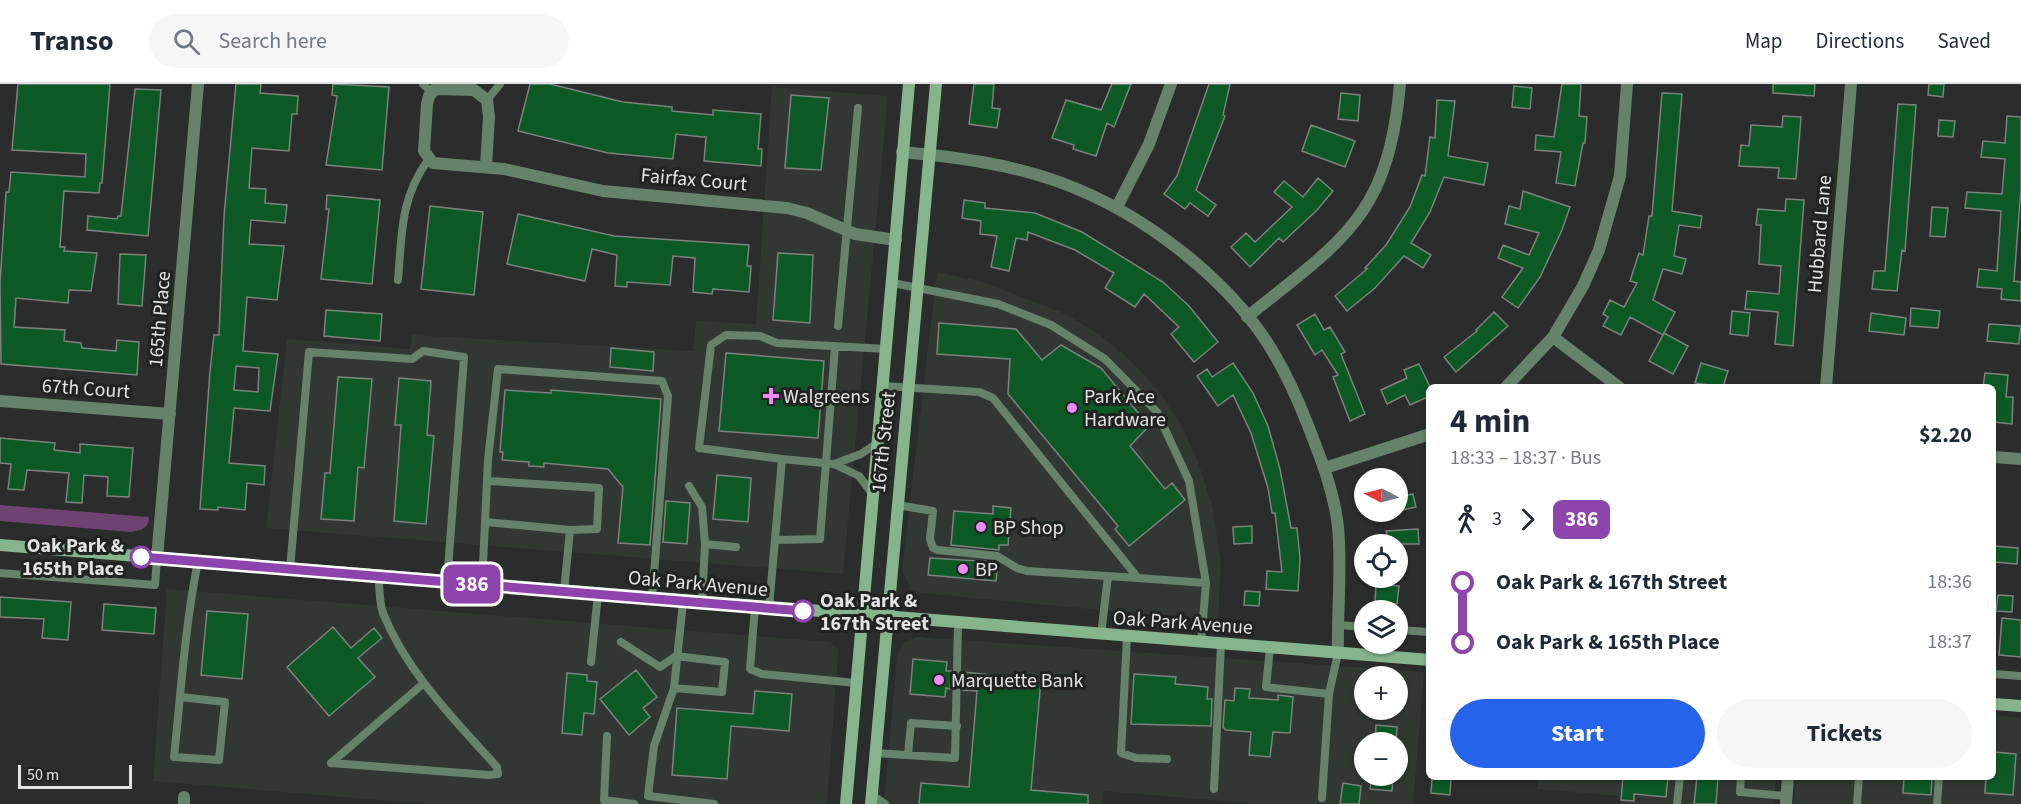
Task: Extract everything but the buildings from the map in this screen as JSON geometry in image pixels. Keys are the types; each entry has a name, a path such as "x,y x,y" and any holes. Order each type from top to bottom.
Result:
{"street":[{"name":"165th Place","path":"157,558 198,84"},
{"name":"167th Street","path":"846,804 909,84"},
{"name":"167th Street","path":"871,799 936,84"},
{"path":"1117,207 1149,144 1171,84"},
{"path":"1247,317 1338,244 1355,224 1383,176 1394,133 1400,84"},
{"path":"1509,384 1553,337 1583,286 1602,240 1620,176 1627,84"},
{"name":"Hubbard Lane","path":"1826,384 1851,84"},
{"path":"428,160 424,151 427,88 469,90 480,93 487,100 489,117 486,166"},
{"path":"902,152 930,154 1027,172 1062,183 1117,207 1190,260 1220,287 1247,317 1275,355 1290,382 1325,468 1338,526 1338,653"},
{"name":"Fairfax Court","path":"428,160 438,164 486,166 603,191 787,208 807,213 846,231 896,240"},
{"path":"1553,337 1615,384"},
{"name":"67th Court","path":"0,401 170,414"},
{"path":"1325,468 1426,435"},
{"path":"1996,457 2021,459"},
{"name":"Oak Park Avenue","path":"0,545 770,609 1426,660"},
{"path":"1996,708 2021,706"},
{"path":"1786,800 1788,780"}],"lane":[{"path":"487,100 500,84"},
{"path":"838,326 858,108"},
{"path":"398,280 404,208 413,181 428,160"},
{"path":"893,283 998,304 1051,325 1105,360 1156,412 1189,481 1206,583 1201,643"},
{"path":"874,496 860,476 829,464 699,447 711,345 726,335 760,336 777,343 887,349"},
{"path":"775,540 820,538 829,464 835,347"},
{"path":"290,569 309,352 412,359 423,351 464,357 447,582"},
{"path":"482,585 498,369 662,381 668,396 652,599"},
{"path":"884,386 980,392 993,398 1138,578"},
{"path":"829,464 861,454 879,442"},
{"path":"770,609 782,459"},
{"path":"486,522 570,530 597,529 599,488 489,481"},
{"path":"689,486 702,507 705,544 702,603"},
{"path":"897,505 933,511 931,544 938,550 997,556 1027,571 1206,583"},
{"path":"564,591 570,530"},
{"path":"705,544 736,547"},
{"path":"0,573 155,585 157,558"},
{"path":"180,697 225,702 219,760 174,757 189,602 198,561"},
{"path":"378,576 383,612 424,683 496,767 498,774 331,763 424,683"},
{"path":"1101,635 1108,576"},
{"path":"591,662 598,594"},
{"path":"648,796 654,746 674,688 683,602"},
{"path":"755,607 750,669 762,674 856,683"},
{"path":"875,753 955,758 958,705 955,680 958,624"},
{"path":"1338,625 1354,626"},
{"path":"1408,631 1426,632"},
{"path":"1127,637 1121,753 1136,758 1167,759"},
{"path":"621,642 660,667 676,656 725,662 722,692 674,688"},
{"path":"1214,789 1221,644"},
{"path":"1270,648 1266,687 1329,694"},
{"path":"1322,798 1329,694 1338,653"},
{"path":"1996,674 2021,676"},
{"path":"908,755 911,723 957,726"},
{"path":"607,736 604,800 635,804 648,796 714,804"},
{"path":"1677,804 1680,780"},
{"path":"1741,780 1740,792 1786,800"},
{"path":"1857,804 1859,780"},
{"path":"1937,804 1939,780"},
{"path":"871,799 885,804"}],"shaded area":[{"path":"772,87 888,96 843,574 266,528 287,339 410,349 412,335 693,351 696,321 756,324"},
{"path":"937,272 983,282 1066,314 1100,335 1131,361 1158,390 1181,425 1197,459 1212,505 1221,562 1218,621 920,593 910,588 902,570"},
{"path":"0,505 149,517 144,528 131,532 0,521"},
{"path":"167,589 830,642 838,649 838,655 827,804 428,804 153,781"},
{"path":"917,637 1354,667 1354,720 1408,720 1408,671 1424,672 1413,804 1257,804 1104,791 1103,804 884,804 897,656 905,642"},
{"path":"1996,715 2021,718 2021,804 1794,804 1796,780 1996,780"},
{"path":"1538,780 1776,780 1774,804 1620,804 1620,796 1537,789"}],"bus line":[{"name":"386","path":"141,557 803,611"}],"place":[{"name":"Walgreens","path":"771,396"},
{"name":"Park Ace Hardware","path":"1072,408"},
{"name":"BP Shop","path":"981,527"},
{"name":"Oak Park & 165th Place","path":"141,557"},
{"name":"BP","path":"963,569"},
{"name":"Oak Park & 167th Street","path":"803,611"},
{"name":"Marquette Bank","path":"939,680"}]}
